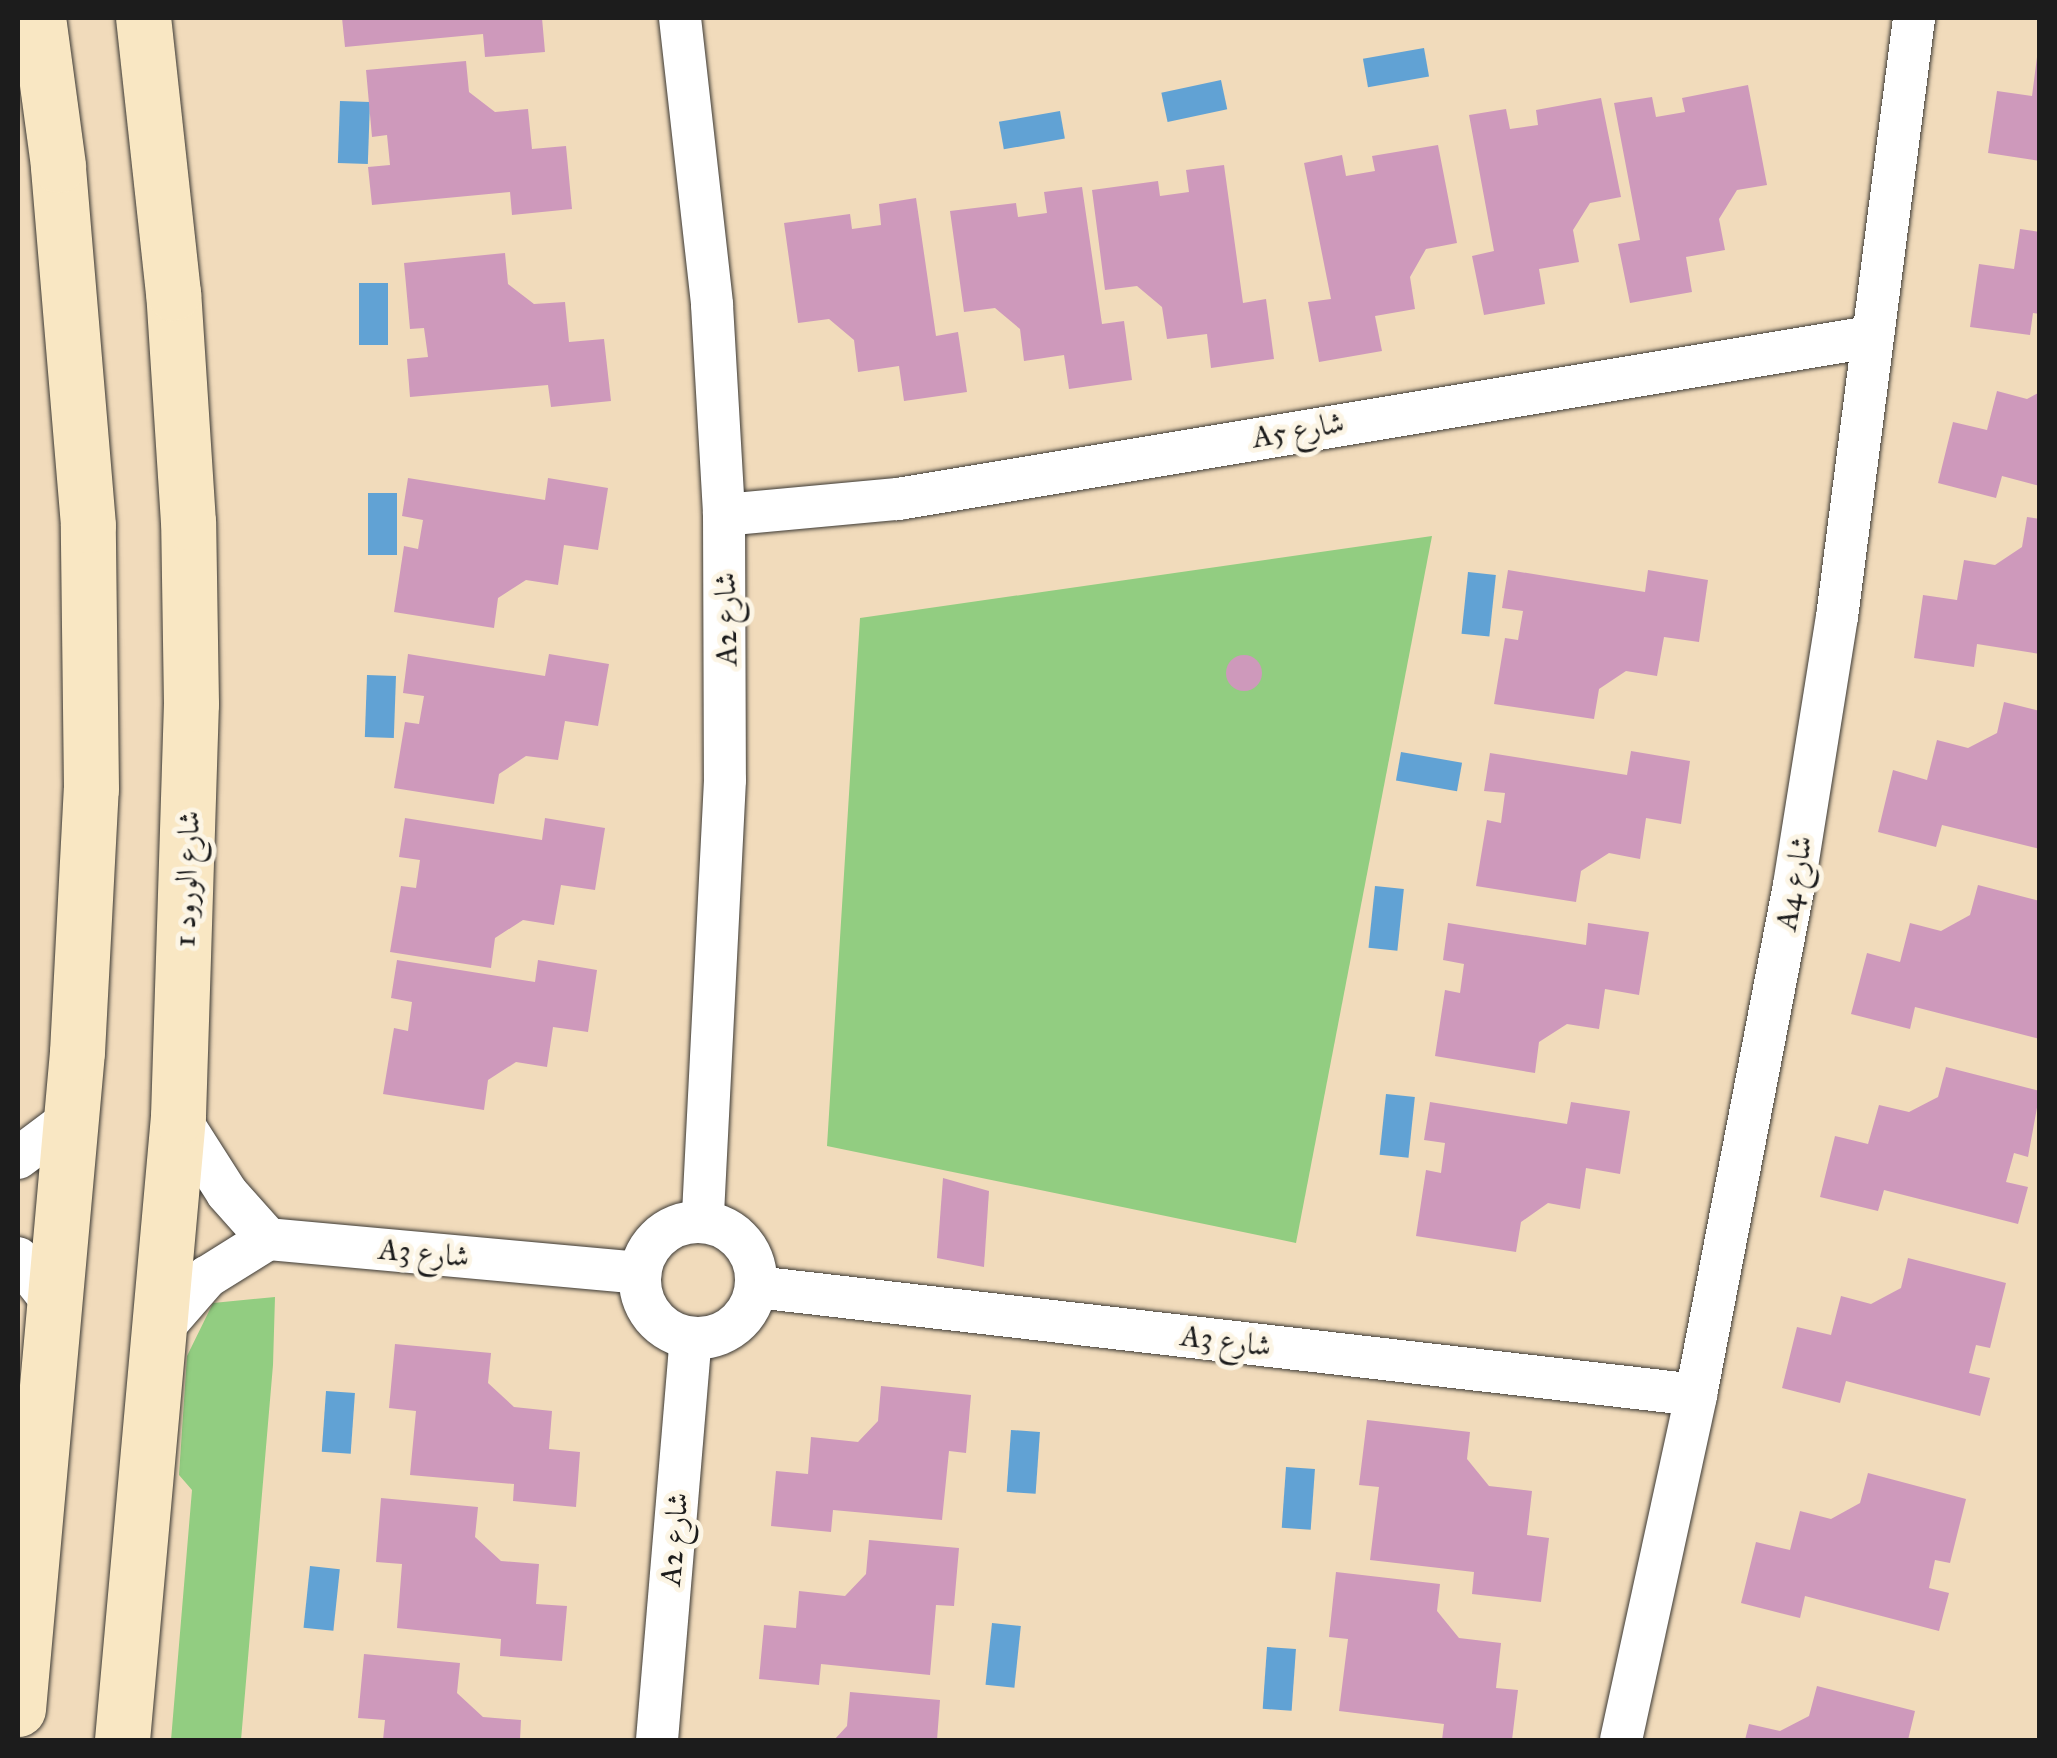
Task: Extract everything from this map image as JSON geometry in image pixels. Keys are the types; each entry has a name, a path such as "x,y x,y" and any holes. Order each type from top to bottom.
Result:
{"street":[{"path":"18,1710 70,1120 91,789 88,525 58,165 38,18"},
{"name":"شارع الورود 1","path":"122,1740 178,1116 190,759 188,522 173,293 143,18"},
{"name":"A2 شارع","path":"680,18 712,306 724,515 724,799 703,1221"},
{"name":"A4 شارع","path":"1622,1740 1696,1395 1794,885 1837,618 1870,336 1914,18"},
{"name":"A5 شارع","path":"724,515 898,498 1870,336"},
{"path":"160,1331 207,1277 268,1239 227,1194 178,1116"},
{"path":"18,1158 70,1120"},
{"path":"703,1221 726,1229 743,1244 754,1264 756,1286 749,1308 734,1326 714,1336 691,1338 669,1331 652,1316 642,1296 640,1272 646,1251 661,1234 682,1223 703,1221"},
{"name":"A3 شارع","path":"268,1239 640,1272"},
{"path":"18,1258 52,1300"},
{"name":"A3 شارع","path":"756,1286 1696,1395"},
{"name":"A2 شارع","path":"656,1740 691,1338"}],"green space":[{"path":"1432,536 1296,1243 827,1146 860,618"},
{"path":"275,1297 273,1365 241,1740 171,1740 192,1490 179,1475 187,1356 213,1303"}],"water":[{"path":"1424,48 1429,77 1368,87 1363,59"},
{"path":"1221,80 1227,109 1168,122 1161,93"},
{"path":"340,101 370,102 368,164 338,163"},
{"path":"1060,111 1065,139 1004,149 999,122"},
{"path":"359,283 388,283 388,345 359,345"},
{"path":"368,493 397,493 397,555 368,555"},
{"path":"1468,572 1496,575 1489,637 1462,634"},
{"path":"367,675 396,676 394,738 365,737"},
{"path":"1401,752 1462,763 1457,791 1396,781"},
{"path":"1375,886 1404,889 1397,951 1369,948"},
{"path":"1386,1094 1415,1097 1408,1158 1380,1155"},
{"path":"326,1391 355,1393 351,1454 322,1452"},
{"path":"1011,1430 1040,1432 1036,1494 1007,1492"},
{"path":"1286,1467 1315,1469 1311,1530 1282,1528"},
{"path":"310,1566 340,1569 333,1631 304,1628"},
{"path":"992,1623 1021,1626 1014,1688 986,1685"},
{"path":"1267,1647 1296,1649 1292,1711 1263,1709"}],"building":[{"path":"342,18 542,18 545,52 485,57 483,34 345,47"},
{"path":"2037,57 2040,161 1988,153 1997,91 2032,96"},
{"path":"466,61 469,92 495,112 528,109 532,149 566,146 572,209 512,215 510,192 372,205 368,167 390,165 387,135 372,137 366,70"},
{"path":"1748,85 1767,185 1737,190 1719,219 1725,250 1686,257 1692,292 1630,303 1618,244 1640,240 1614,103 1652,97 1656,117 1685,112 1682,98"},
{"path":"1601,98 1621,197 1590,203 1573,230 1579,262 1539,269 1545,304 1484,315 1472,256 1494,251 1469,115 1506,109 1510,129 1538,125 1536,110"},
{"path":"1438,145 1457,243 1426,249 1410,277 1415,309 1375,316 1382,351 1319,362 1308,302 1331,299 1304,163 1342,155 1346,176 1375,171 1372,156"},
{"path":"1224,165 1243,303 1266,299 1274,359 1211,368 1207,334 1167,339 1162,307 1137,286 1105,290 1092,190 1158,181 1160,196 1189,192 1186,170"},
{"path":"1082,187 1102,324 1124,321 1132,380 1069,389 1064,355 1024,361 1020,329 995,308 964,312 950,211 1016,203 1018,217 1047,213 1044,192"},
{"path":"916,198 936,336 958,332 967,392 904,401 899,366 858,372 854,340 829,319 798,323 784,223 850,214 852,229 881,225 879,204"},
{"path":"2020,229 2040,232 2040,314 2033,313 2030,335 1970,327 1979,264 2014,269"},
{"path":"505,253 508,284 534,304 565,302 569,342 604,339 611,401 551,407 548,385 410,397 407,359 428,357 424,328 410,329 404,263"},
{"path":"1997,391 2027,399 2040,392 2040,486 2002,476 1996,498 1938,483 1953,422 1987,430"},
{"path":"408,478 545,500 548,478 608,488 598,550 564,545 558,585 526,580 498,598 494,628 394,612 404,546 418,549 423,520 402,516"},
{"path":"2027,517 2040,519 2040,654 1977,644 1974,667 1914,658 1923,595 1957,600 1964,560 1995,565 2022,547"},
{"path":"1508,570 1645,592 1648,570 1708,580 1699,642 1664,637 1657,676 1626,671 1599,689 1594,719 1494,704 1505,638 1518,640 1523,611 1502,608"},
{"path":"408,654 545,676 549,654 609,664 598,726 565,721 558,760 526,756 499,774 494,804 394,788 405,722 419,724 424,696 403,693"},
{"path":"1244,655 1257,660 1262,673 1257,686 1244,691 1231,686 1226,673 1231,660"},
{"path":"2004,702 2040,711 2040,849 1942,825 1936,847 1878,832 1893,770 1927,780 1937,740 1968,748 1997,733"},
{"path":"1631,751 1690,761 1681,824 1646,818 1640,859 1609,853 1581,871 1576,902 1476,886 1487,820 1501,823 1505,793 1484,791 1490,753 1627,775"},
{"path":"405,818 542,840 545,818 605,828 595,890 561,885 554,925 523,920 495,938 491,968 390,952 401,886 416,888 420,860 399,857"},
{"path":"1978,885 2040,901 2040,1039 1915,1007 1910,1029 1851,1014 1867,953 1900,962 1910,923 1941,931 1970,915"},
{"path":"1448,923 1586,945 1588,923 1649,932 1639,995 1605,989 1599,1029 1567,1024 1539,1042 1535,1073 1435,1056 1445,990 1460,993 1464,964 1443,960"},
{"path":"397,960 535,982 538,960 597,970 588,1032 553,1027 547,1067 516,1062 488,1080 484,1110 383,1094 394,1028 408,1031 412,1002 391,998"},
{"path":"1946,1067 2040,1091 2028,1157 2014,1153 2006,1182 2028,1187 2018,1224 1884,1190 1878,1211 1820,1197 1835,1136 1868,1144 1879,1105 1909,1112 1938,1097"},
{"path":"1430,1102 1567,1124 1571,1102 1630,1111 1620,1174 1586,1168 1580,1209 1548,1203 1521,1222 1516,1252 1416,1236 1426,1170 1441,1173 1445,1143 1424,1140"},
{"path":"943,1178 989,1191 984,1267 937,1258"},
{"path":"1908,1258 2006,1283 1990,1348 1976,1345 1969,1373 1990,1378 1980,1416 1846,1381 1840,1403 1782,1388 1797,1327 1831,1335 1841,1296 1871,1304 1901,1288"},
{"path":"395,1344 491,1353 488,1383 514,1407 552,1411 549,1449 580,1452 576,1507 513,1501 514,1484 410,1475 416,1411 389,1408"},
{"path":"881,1386 971,1395 966,1453 949,1451 942,1520 833,1510 831,1532 771,1526 776,1471 808,1474 811,1437 858,1442 878,1421"},
{"path":"1367,1420 1470,1432 1467,1459 1489,1486 1532,1491 1527,1535 1549,1538 1541,1602 1472,1594 1474,1572 1370,1560 1379,1487 1359,1485"},
{"path":"1868,1473 1966,1499 1950,1563 1935,1560 1929,1588 1949,1593 1939,1631 1805,1596 1800,1618 1741,1603 1756,1542 1790,1550 1800,1511 1831,1519 1860,1503"},
{"path":"381,1498 478,1507 475,1537 501,1561 539,1564 536,1604 567,1606 562,1661 500,1656 501,1639 397,1628 402,1564 376,1562"},
{"path":"869,1540 959,1548 954,1606 936,1605 930,1675 821,1664 819,1685 759,1679 764,1625 796,1628 799,1591 845,1596 866,1574"},
{"path":"1336,1572 1440,1584 1437,1611 1459,1638 1501,1643 1496,1688 1518,1690 1512,1740 1442,1740 1444,1724 1339,1711 1348,1639 1329,1637"},
{"path":"364,1654 460,1663 457,1693 483,1717 521,1720 520,1740 383,1740 385,1720 358,1718"},
{"path":"1817,1686 1915,1711 1908,1740 1745,1740 1749,1724 1780,1731 1809,1716"},
{"path":"850,1692 940,1700 937,1740 834,1740 847,1726"}]}
